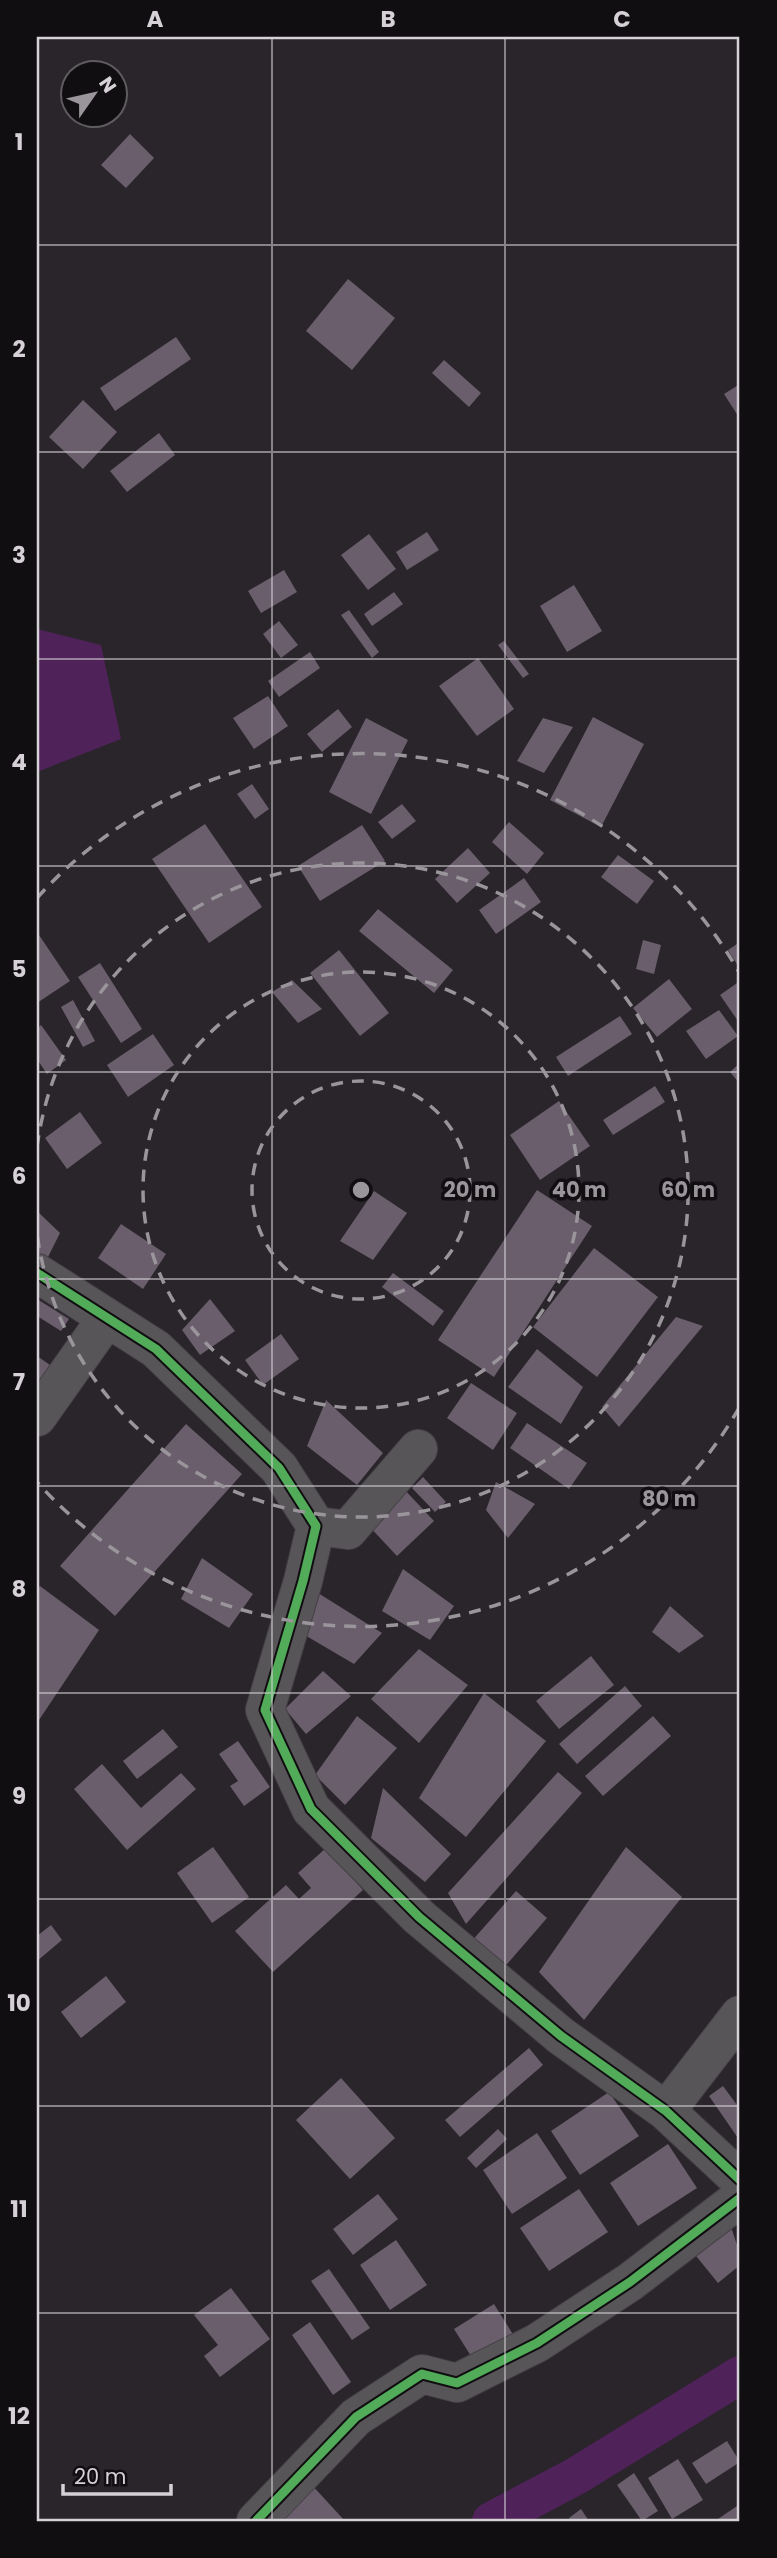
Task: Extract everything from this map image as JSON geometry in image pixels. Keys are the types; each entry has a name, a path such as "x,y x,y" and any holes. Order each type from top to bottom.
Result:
{"street":[{"path":"37,1273 156,1349 279,1468 316,1525 303,1581 265,1710 311,1809 419,1917 561,2036 666,2111 740,2180"},
{"path":"37,1417 107,1318"},
{"path":"316,1525 348,1530 418,1449"},
{"path":"666,2111 740,2015"},
{"path":"256,2521 356,2417 422,2374 457,2383 537,2343 630,2282 740,2198"}],"shaded area":[{"path":"37,629 101,645 121,739 37,772"}],"building":[{"path":"130,134 154,158 126,188 101,165"},
{"path":"348,279 395,318 352,370 306,331"},
{"path":"176,337 191,359 115,411 100,388"},
{"path":"444,360 481,393 469,407 432,373"},
{"path":"740,384 740,419 724,394"},
{"path":"83,400 117,432 83,469 49,437"},
{"path":"159,433 175,455 127,492 110,471"},
{"path":"427,532 439,550 407,570 396,552"},
{"path":"369,534 396,569 368,590 341,555"},
{"path":"284,570 297,592 261,613 248,591"},
{"path":"574,585 602,631 567,652 540,606"},
{"path":"394,592 403,604 372,626 364,614"},
{"path":"349,610 379,652 372,658 341,615"},
{"path":"279,621 298,645 281,658 263,634"},
{"path":"504,641 529,674 523,678 498,645"},
{"path":"310,652 320,668 279,697 268,681"},
{"path":"478,658 514,709 477,736 439,686"},
{"path":"268,696 288,726 254,749 233,718"},
{"path":"338,709 352,727 322,752 307,734"},
{"path":"593,717 644,744 601,827 550,800"},
{"path":"366,718 408,740 371,814 329,792"},
{"path":"543,718 573,727 544,773 517,761"},
{"path":"252,784 269,809 255,819 237,794"},
{"path":"402,804 416,821 392,839 378,822"},
{"path":"509,822 544,853 527,874 492,842"},
{"path":"205,824 262,907 209,943 152,859"},
{"path":"362,825 385,861 320,901 298,866"},
{"path":"468,848 490,873 457,903 435,879"},
{"path":"618,855 654,881 637,904 601,877"},
{"path":"524,878 541,902 496,934 479,910"},
{"path":"378,909 453,970 434,993 359,931"},
{"path":"37,932 70,981 37,1003"},
{"path":"643,940 661,945 654,974 636,969"},
{"path":"740,942 740,969 728,950"},
{"path":"339,950 389,1013 360,1036 310,973"},
{"path":"100,963 142,1029 121,1043 78,977"},
{"path":"669,979 692,1009 657,1037 633,1008"},
{"path":"292,980 322,1009 298,1023 272,992"},
{"path":"740,981 740,1024 720,995"},
{"path":"73,1000 95,1041 83,1047 61,1007"},
{"path":"719,1010 738,1036 706,1059 686,1031"},
{"path":"620,1016 632,1034 568,1076 556,1057"},
{"path":"41,1025 66,1060 47,1074 37,1059 37,1029"},
{"path":"153,1034 174,1065 128,1097 107,1065"},
{"path":"740,1063 740,1084 730,1072"},
{"path":"655,1086 665,1102 613,1135 603,1120"},
{"path":"559,1101 590,1146 540,1180 510,1135"},
{"path":"80,1112 102,1143 67,1169 45,1138"},
{"path":"537,1190 592,1226 494,1377 438,1340"},
{"path":"374,1191 407,1213 373,1260 340,1241"},
{"path":"37,1211 60,1233 45,1263 37,1257"},
{"path":"121,1224 166,1254 143,1289 98,1258"},
{"path":"594,1248 658,1297 597,1377 533,1327"},
{"path":"393,1273 444,1311 433,1326 382,1287"},
{"path":"37,1299 69,1319 61,1331 37,1316"},
{"path":"210,1299 235,1331 200,1355 182,1330"},
{"path":"676,1317 703,1326 619,1427 602,1407"},
{"path":"281,1334 299,1359 263,1385 245,1360"},
{"path":"537,1349 583,1387 561,1424 508,1387"},
{"path":"37,1356 50,1365 37,1385"},
{"path":"471,1383 517,1413 493,1450 447,1418"},
{"path":"326,1400 383,1453 357,1485 307,1446"},
{"path":"527,1423 587,1463 569,1489 510,1448"},
{"path":"186,1424 242,1474 115,1616 60,1566"},
{"path":"423,1477 446,1502 435,1512 412,1488"},
{"path":"496,1482 535,1504 508,1538 486,1510"},
{"path":"403,1488 434,1521 397,1556 366,1523"},
{"path":"202,1558 253,1594 229,1628 181,1599"},
{"path":"403,1569 454,1606 430,1640 382,1611"},
{"path":"40,1586 99,1630 37,1723 37,1589"},
{"path":"318,1593 382,1633 354,1664 303,1634"},
{"path":"670,1606 704,1636 679,1653 652,1632"},
{"path":"419,1649 468,1685 419,1743 371,1699"},
{"path":"591,1656 614,1685 559,1729 536,1701"},
{"path":"323,1671 351,1696 306,1734 285,1709"},
{"path":"625,1686 642,1706 577,1764 559,1744"},
{"path":"484,1693 546,1741 466,1837 419,1798"},
{"path":"357,1716 397,1748 345,1805 315,1775"},
{"path":"653,1716 671,1736 603,1796 585,1776"},
{"path":"163,1729 178,1747 137,1779 123,1761"},
{"path":"238,1741 270,1787 244,1806 230,1786 238,1781 219,1754"},
{"path":"102,1764 141,1808 181,1773 196,1789 127,1850 74,1789"},
{"path":"558,1772 582,1793 466,1924 448,1893"},
{"path":"383,1788 451,1854 425,1882 371,1838"},
{"path":"213,1847 249,1897 212,1923 177,1873"},
{"path":"626,1847 682,1897 584,2020 539,1972"},
{"path":"326,1848 363,1890 273,1972 235,1931 286,1885 299,1899 311,1888 298,1873"},
{"path":"516,1891 547,1918 502,1970 470,1943"},
{"path":"51,1925 62,1940 37,1961 37,1936"},
{"path":"106,1976 126,2002 81,2038 61,2012"},
{"path":"529,2048 543,2065 460,2137 445,2120"},
{"path":"341,2078 395,2138 350,2179 296,2120"},
{"path":"723,2086 740,2109 740,2141 709,2096"},
{"path":"609,2092 639,2136 580,2175 551,2131"},
{"path":"498,2129 507,2139 476,2168 467,2158"},
{"path":"537,2133 567,2178 512,2214 483,2170"},
{"path":"668,2144 697,2188 638,2226 610,2183"},
{"path":"579,2189 608,2232 549,2271 520,2228"},
{"path":"378,2194 398,2219 353,2255 333,2229"},
{"path":"729,2221 740,2254 740,2265 718,2283 688,2246"},
{"path":"396,2240 427,2285 390,2310 360,2265"},
{"path":"329,2269 370,2328 352,2340 311,2281"},
{"path":"231,2288 270,2339 220,2377 204,2356 218,2345 194,2315"},
{"path":"494,2304 514,2336 474,2361 454,2329"},
{"path":"310,2322 351,2382 333,2395 292,2335"},
{"path":"727,2441 740,2462 706,2484 692,2463"},
{"path":"678,2459 703,2500 672,2519 648,2478"},
{"path":"634,2473 658,2511 642,2521 617,2485"},
{"path":"310,2483 345,2521 268,2521"},
{"path":"740,2504 740,2521 715,2521"},
{"path":"581,2509 589,2521 571,2521 569,2518"}],"waterway":[{"path":"491,2521 576,2476 740,2375"}],"cycle path":[{"path":"37,1273 156,1349 279,1468 316,1526 303,1581 265,1710 311,1809 419,1917 561,2036 666,2111 740,2180"},
{"path":"256,2521 356,2417 422,2374 457,2383 537,2343 630,2282 740,2198"}]}
